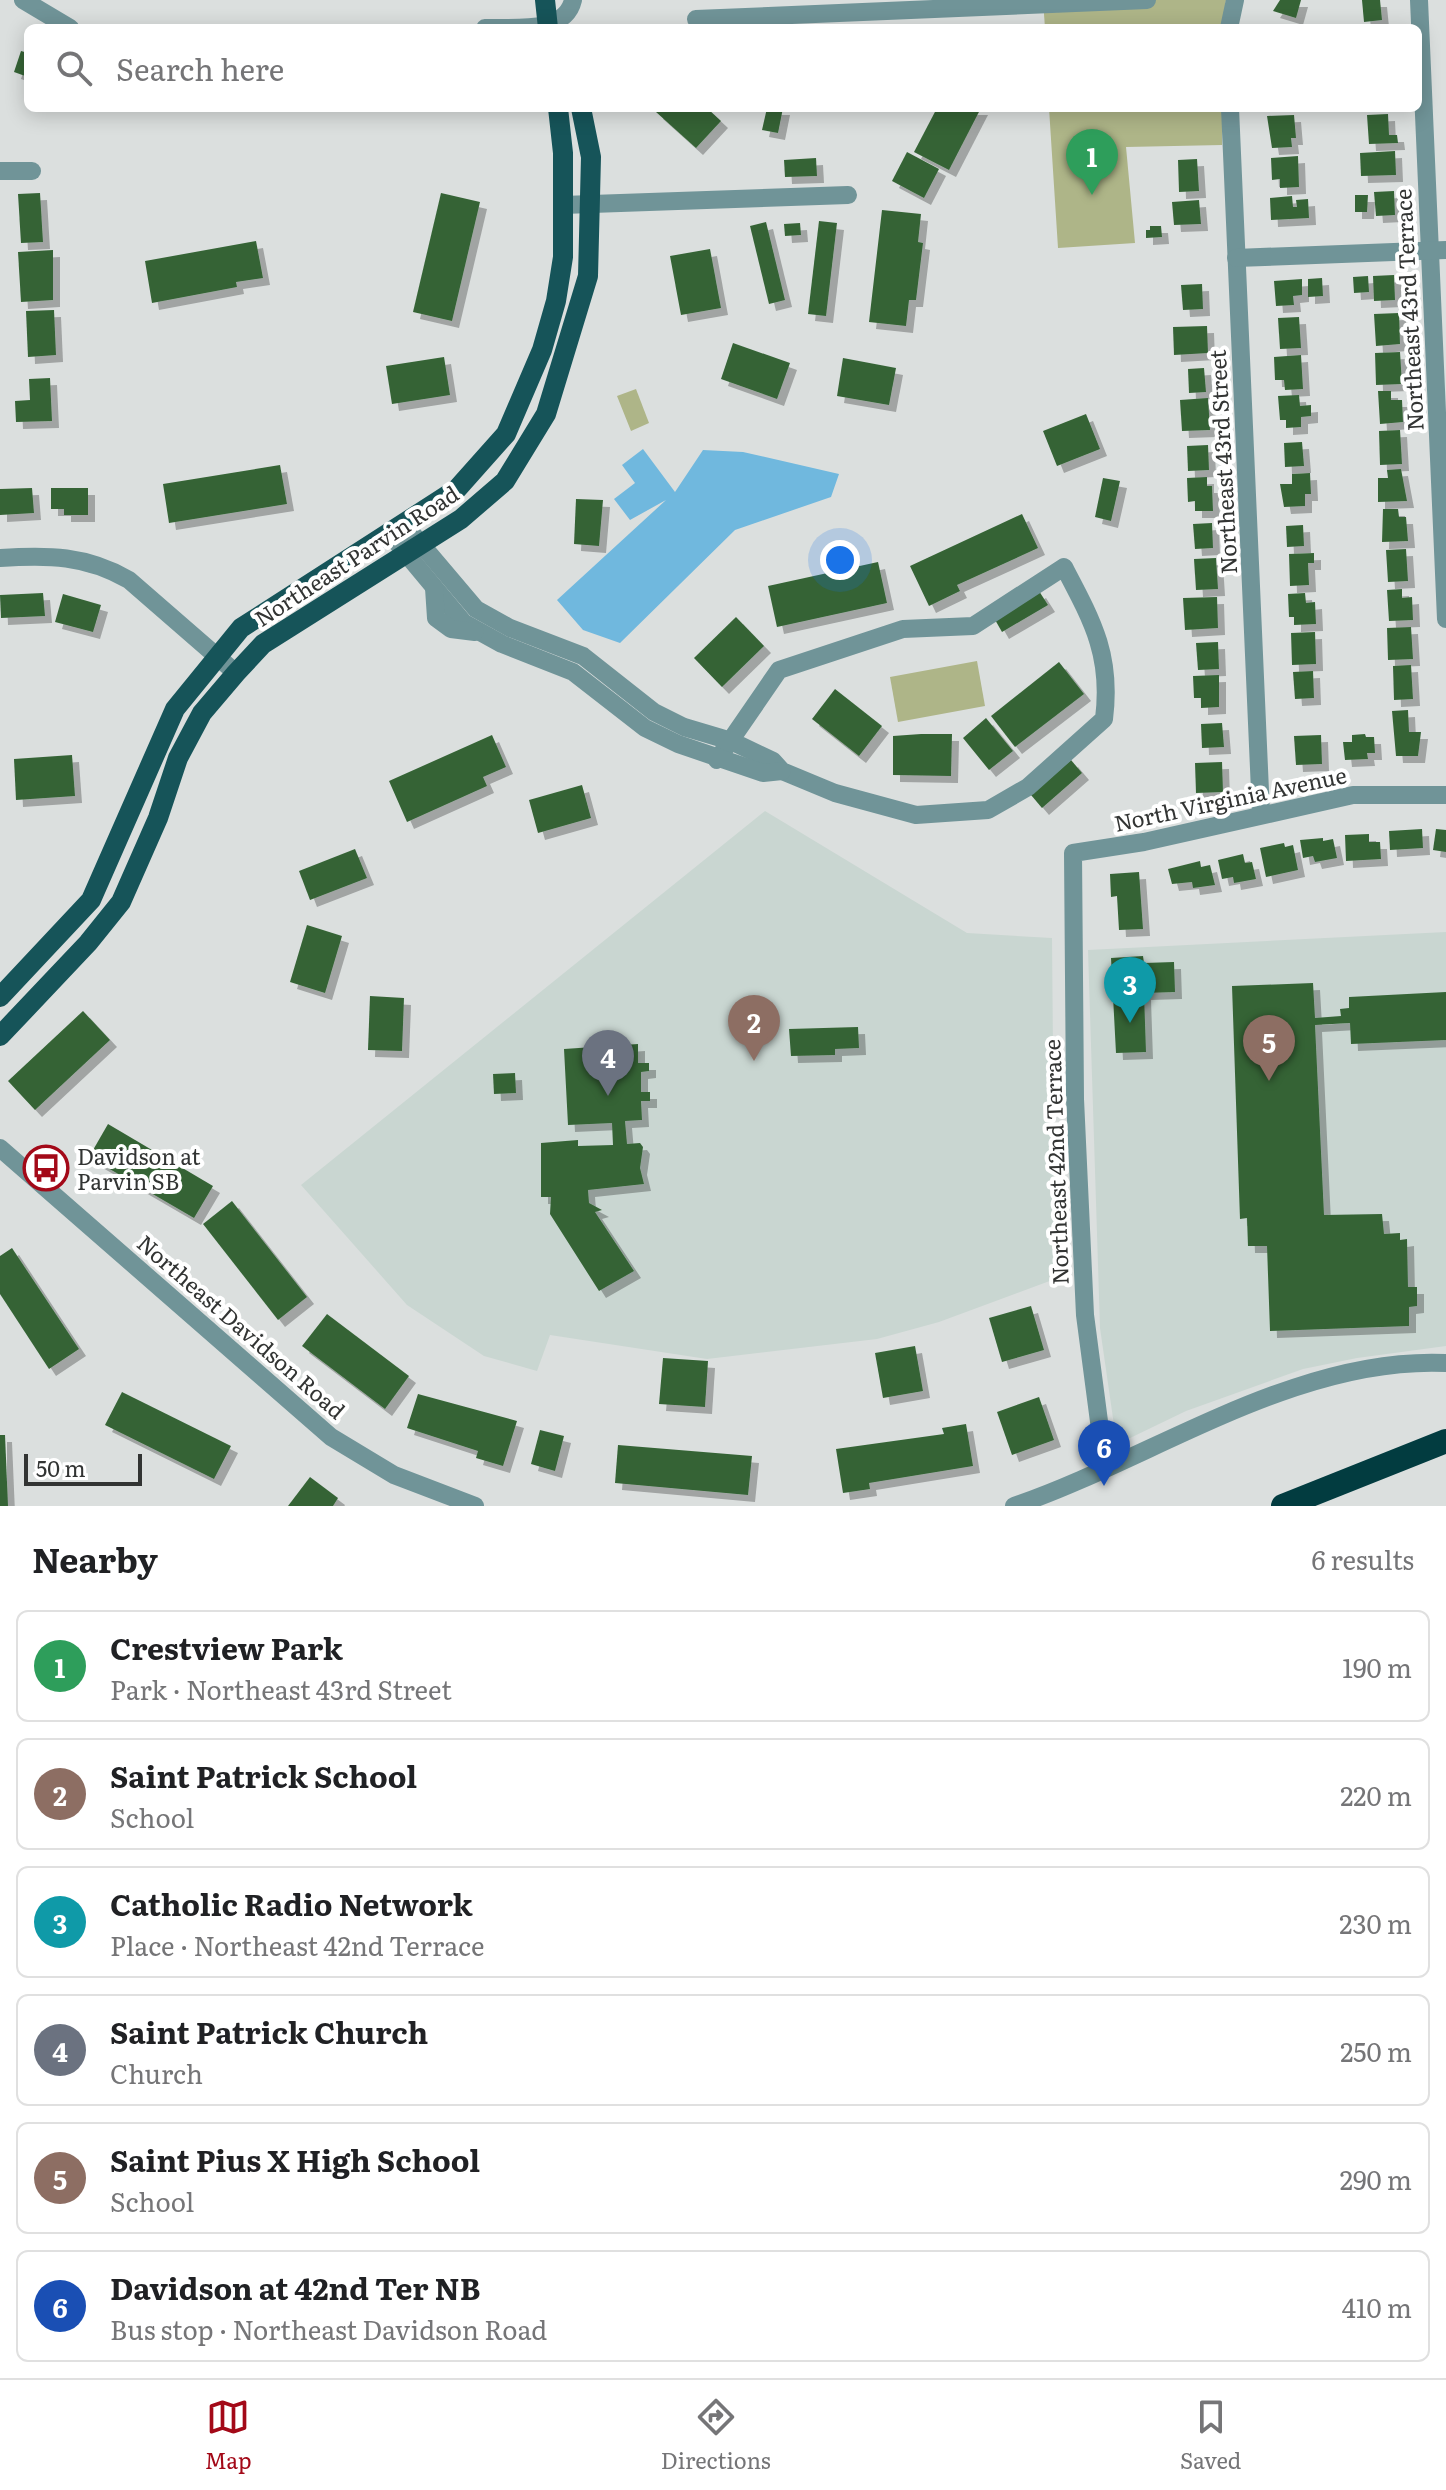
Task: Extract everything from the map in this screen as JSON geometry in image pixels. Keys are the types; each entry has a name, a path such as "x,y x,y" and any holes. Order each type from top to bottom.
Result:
{"highway":[{"path":"1283,1506 1446,1441"}],"main road":[{"path":"545,0 548,24"},
{"name":"Northeast Parvin Road","path":"0,997 91,900 124,831 156,747 175,709 241,628 457,489 506,434 542,350 556,301 563,257 558,112"},
{"name":"Northeast Parvin Road","path":"0,1036 121,902 158,818 178,758 202,713 236,673 263,644 461,519 505,481 546,414 588,276 591,157 582,112"},
{"path":"156,747 178,758"}],"street":[{"path":"23,0 63,24"},
{"path":"552,24 566,14 573,0"},
{"path":"696,19 777,8 1147,0"},
{"path":"1230,24 1235,0"},
{"name":"Northeast 43rd Terrace","path":"1419,0 1421,24"},
{"name":"Northeast 43rd Terrace","path":"1422,39 1438,250 1446,619"},
{"name":"Northeast 43rd Street","path":"1230,112 1261,814"},
{"path":"0,171 32,171"},
{"path":"563,205 848,195"},
{"path":"1236,258 1438,250"},
{"path":"397,529 443,589 510,628 583,656 621,690 654,712 684,727 731,741 773,761 782,771 835,793 916,815 988,810 1028,787 1104,719 1108,683 1104,650 1064,567 973,626 903,629 779,670 731,741 717,760"},
{"path":"0,558 71,557 111,569 129,580 236,673"},
{"path":"443,589 436,618 451,629 480,632 573,672 645,728 717,760 763,773 782,771"},
{"name":"North Virginia Avenue","path":"1073,853 1144,842 1353,795 1446,795"},
{"name":"Northeast 42nd Terrace","path":"1073,853 1076,1108 1085,1315 1105,1467"},
{"name":"Northeast Davidson Road","path":"0,1148 331,1437 394,1475 475,1506"},
{"path":"1014,1506 1271,1397 1374,1368 1446,1363"}],"shaded area":[{"path":"765,811 967,933 1052,938 1055,1279 939,1322 877,1339 707,1359 550,1335 537,1371 484,1356 407,1305 301,1185"},
{"path":"1446,932 1446,1346 1303,1369 1186,1411 1128,1439 1120,1438 1115,1432 1100,1328 1088,950"}],"green space":[{"path":"1043,0 1226,0 1223,24 1045,24"},
{"path":"1049,112 1222,112 1222,145 1126,147 1135,243 1058,248"},
{"path":"636,389 649,423 631,431 617,396"},
{"path":"977,661 985,706 898,722 890,677"}],"water":[{"path":"643,449 675,492 703,450 743,452 839,474 831,497 735,530 620,643 583,630 557,600 666,500 630,520 614,499 635,483 622,465"}],"building":[{"path":"1280,0 1301,0 1296,18 1273,11"},
{"path":"1362,0 1380,0 1382,20 1364,22"},
{"path":"21,51 24,52 24,76 14,72"},
{"path":"656,112 711,112 721,121 696,148"},
{"path":"766,112 782,112 778,133 762,130"},
{"path":"935,112 979,112 949,170 914,152"},
{"path":"1388,114 1389,135 1397,135 1398,143 1369,144 1367,115"},
{"path":"1294,115 1296,138 1291,138 1292,147 1272,148 1267,116"},
{"path":"1395,151 1396,175 1361,176 1360,153"},
{"path":"907,152 939,169 924,198 892,181"},
{"path":"1298,156 1299,187 1280,188 1280,179 1272,180 1271,158"},
{"path":"816,158 817,176 785,177 784,160"},
{"path":"1197,159 1199,191 1179,192 1178,160"},
{"path":"1394,191 1395,215 1376,216 1374,192"},
{"path":"40,193 43,242 21,243 18,194"},
{"path":"441,193 480,202 452,321 413,312"},
{"path":"1355,195 1368,195 1367,212 1355,212"},
{"path":"1292,196 1293,207 1297,207 1296,200 1308,199 1309,218 1271,220 1270,198"},
{"path":"1199,200 1201,224 1174,225 1172,202"},
{"path":"882,210 921,214 918,242 923,243 916,300 909,300 906,326 869,322"},
{"path":"819,221 837,223 826,316 808,314"},
{"path":"766,222 785,300 769,304 750,226"},
{"path":"800,223 801,235 785,236 784,224"},
{"path":"1150,226 1161,226 1162,237 1146,238 1146,230 1150,230"},
{"path":"256,241 263,278 236,282 237,287 152,303 145,261"},
{"path":"710,249 721,308 681,315 670,256"},
{"path":"53,250 53,300 21,302 18,252"},
{"path":"1394,275 1395,300 1374,301 1373,276"},
{"path":"1368,276 1369,292 1354,293 1353,277"},
{"path":"1322,278 1323,296 1308,297 1308,279"},
{"path":"1302,279 1302,295 1293,296 1294,305 1276,306 1274,281"},
{"path":"1202,284 1203,309 1183,310 1181,285"},
{"path":"54,310 56,355 28,357 26,311"},
{"path":"1399,313 1400,344 1376,346 1374,314"},
{"path":"1299,317 1301,348 1280,349 1278,318"},
{"path":"1207,326 1208,353 1174,355 1173,327"},
{"path":"733,343 790,363 777,399 721,379"},
{"path":"1400,352 1402,384 1376,385 1375,353"},
{"path":"1301,355 1303,389 1285,390 1284,380 1275,380 1274,357"},
{"path":"444,357 450,395 392,404 386,366"},
{"path":"843,358 896,368 889,405 837,396"},
{"path":"1204,368 1206,392 1189,393 1188,369"},
{"path":"50,378 52,421 16,422 15,401 30,400 29,379"},
{"path":"1378,391 1391,391 1391,400 1402,400 1403,422 1380,424"},
{"path":"1299,395 1300,406 1311,405 1311,416 1301,417 1301,427 1286,428 1286,420 1280,420 1278,396"},
{"path":"1208,398 1210,430 1182,431 1180,400"},
{"path":"1086,414 1100,449 1057,466 1043,431"},
{"path":"1400,430 1402,464 1380,465 1379,431"},
{"path":"1302,442 1304,466 1285,467 1284,443"},
{"path":"1208,445 1209,470 1188,471 1187,446"},
{"path":"280,465 287,504 169,523 163,484"},
{"path":"1401,469 1407,501 1378,502 1378,478 1388,478 1387,470"},
{"path":"1310,473 1311,494 1305,494 1305,506 1284,507 1280,484 1292,484 1292,474"},
{"path":"1207,477 1207,486 1212,486 1213,511 1195,511 1195,501 1188,502 1187,478"},
{"path":"1103,478 1120,481 1111,521 1095,517"},
{"path":"32,488 34,513 0,515 0,489"},
{"path":"51,488 88,488 88,515 64,515 64,509 51,509"},
{"path":"576,499 603,500 599,546 574,544"},
{"path":"1383,509 1398,509 1399,517 1406,517 1408,541 1382,542"},
{"path":"1022,514 1038,548 957,585 960,591 929,606 910,566"},
{"path":"1212,523 1213,548 1195,549 1193,524"},
{"path":"1303,525 1304,546 1287,547 1286,526"},
{"path":"1406,549 1408,581 1388,582 1386,550"},
{"path":"1314,553 1314,563 1308,563 1309,585 1290,586 1289,554"},
{"path":"1216,558 1218,589 1196,590 1194,559"},
{"path":"878,562 887,603 777,627 768,586"},
{"path":"1402,589 1402,598 1412,597 1413,620 1389,621 1387,590"},
{"path":"1039,591 1048,605 1002,632 994,618"},
{"path":"43,593 45,616 1,618 0,595"},
{"path":"1305,593 1306,603 1315,602 1316,624 1294,625 1294,617 1289,617 1288,594"},
{"path":"63,594 101,605 93,632 55,622"},
{"path":"1217,597 1218,628 1185,630 1183,598"},
{"path":"736,617 764,646 722,687 694,658"},
{"path":"1411,627 1413,659 1388,660 1387,628"},
{"path":"1315,632 1316,664 1292,665 1291,633"},
{"path":"1218,642 1219,669 1198,670 1196,643"},
{"path":"1059,662 1084,694 1015,747 991,716"},
{"path":"1411,665 1413,699 1394,700 1393,666"},
{"path":"1313,671 1314,698 1295,699 1293,672"},
{"path":"1219,675 1219,707 1201,708 1201,698 1194,698 1193,676"},
{"path":"835,689 882,726 859,756 812,719"},
{"path":"1408,710 1409,732 1421,732 1418,756 1396,756 1392,711"},
{"path":"986,718 1013,751 989,770 963,738"},
{"path":"1222,723 1224,747 1202,748 1201,724"},
{"path":"952,734 951,776 893,775 893,736"},
{"path":"1365,734 1366,737 1374,737 1375,753 1367,753 1368,759 1345,760 1343,742 1352,742 1352,735"},
{"path":"492,735 506,767 483,777 487,786 407,822 389,781"},
{"path":"1321,735 1322,764 1296,765 1294,736"},
{"path":"72,755 75,796 16,800 14,759"},
{"path":"1071,760 1082,773 1042,808 1031,795"},
{"path":"1222,762 1223,792 1196,793 1195,763"},
{"path":"582,785 591,818 538,833 529,800"},
{"path":"1422,829 1423,848 1390,850 1389,831"},
{"path":"1436,829 1446,830 1446,852 1433,850"},
{"path":"1369,834 1369,842 1380,842 1381,859 1346,861 1345,835"},
{"path":"1323,838 1323,841 1333,839 1337,858 1315,862 1313,856 1303,858 1300,840"},
{"path":"1284,843 1285,847 1293,845 1298,870 1266,877 1260,848"},
{"path":"355,849 367,878 310,900 299,871"},
{"path":"1243,854 1245,863 1252,862 1256,879 1234,883 1233,877 1222,879 1218,860"},
{"path":"1200,861 1201,867 1210,865 1215,885 1193,888 1192,882 1172,884 1168,869"},
{"path":"1139,872 1143,929 1119,930 1117,896 1111,897 1110,874"},
{"path":"307,925 342,936 325,993 290,982"},
{"path":"1143,956 1144,963 1174,962 1175,992 1144,993 1146,1052 1116,1053 1111,958"},
{"path":"1313,983 1315,1018 1341,1016 1340,1009 1349,1008 1349,997 1446,992 1446,1040 1351,1044 1350,1023 1315,1025 1324,1215 1382,1214 1384,1234 1400,1233 1400,1240 1407,1239 1408,1287 1417,1287 1417,1306 1409,1307 1409,1326 1270,1331 1267,1246 1248,1246 1247,1218 1240,1219 1232,986"},
{"path":"370,996 404,998 402,1051 368,1050"},
{"path":"83,1011 110,1040 35,1110 8,1081"},
{"path":"858,1027 859,1048 835,1049 835,1055 791,1056 789,1029"},
{"path":"638,1044 638,1063 649,1063 649,1071 641,1072 641,1092 650,1092 650,1101 641,1101 642,1120 625,1121 627,1144 640,1143 643,1147 640,1168 644,1184 588,1190 589,1203 602,1210 595,1212 634,1271 599,1291 550,1214 551,1197 541,1197 541,1143 578,1140 578,1146 613,1145 612,1123 568,1125 564,1049"},
{"path":"515,1073 516,1093 494,1094 493,1074"},
{"path":"108,1124 213,1186 194,1218 89,1157"},
{"path":"232,1201 307,1297 278,1320 203,1224"},
{"path":"12,1248 79,1349 49,1369 0,1294 0,1256"},
{"path":"1031,1306 1044,1350 1002,1362 989,1318"},
{"path":"327,1314 409,1376 385,1409 302,1346"},
{"path":"915,1346 923,1391 883,1398 875,1353"},
{"path":"663,1358 708,1361 705,1407 659,1404"},
{"path":"122,1392 231,1446 214,1479 105,1425"},
{"path":"418,1394 517,1421 503,1466 476,1458 478,1451 407,1428"},
{"path":"1039,1397 1054,1440 1012,1455 997,1412"},
{"path":"966,1424 973,1466 869,1483 870,1489 843,1493 836,1449 944,1434 942,1428"},
{"path":"540,1430 564,1436 555,1471 531,1464"},
{"path":"0,1435 5,1435 8,1506 0,1506"},
{"path":"618,1445 752,1456 748,1495 615,1483"},
{"path":"310,1477 338,1498 333,1506 288,1506"}],"place":[{"name":"Crestview Park","path":"1092,195"},
{"name":"Catholic Radio Network","path":"1130,1023"},
{"name":"Saint Patrick School","path":"754,1061"},
{"name":"Saint Pius X High School","path":"1269,1081"},
{"name":"Saint Patrick Church","path":"608,1096"},
{"name":"Davidson at Parvin SB","path":"46,1168"},
{"name":"Davidson at 42nd Ter NB","path":"1104,1486"}]}
